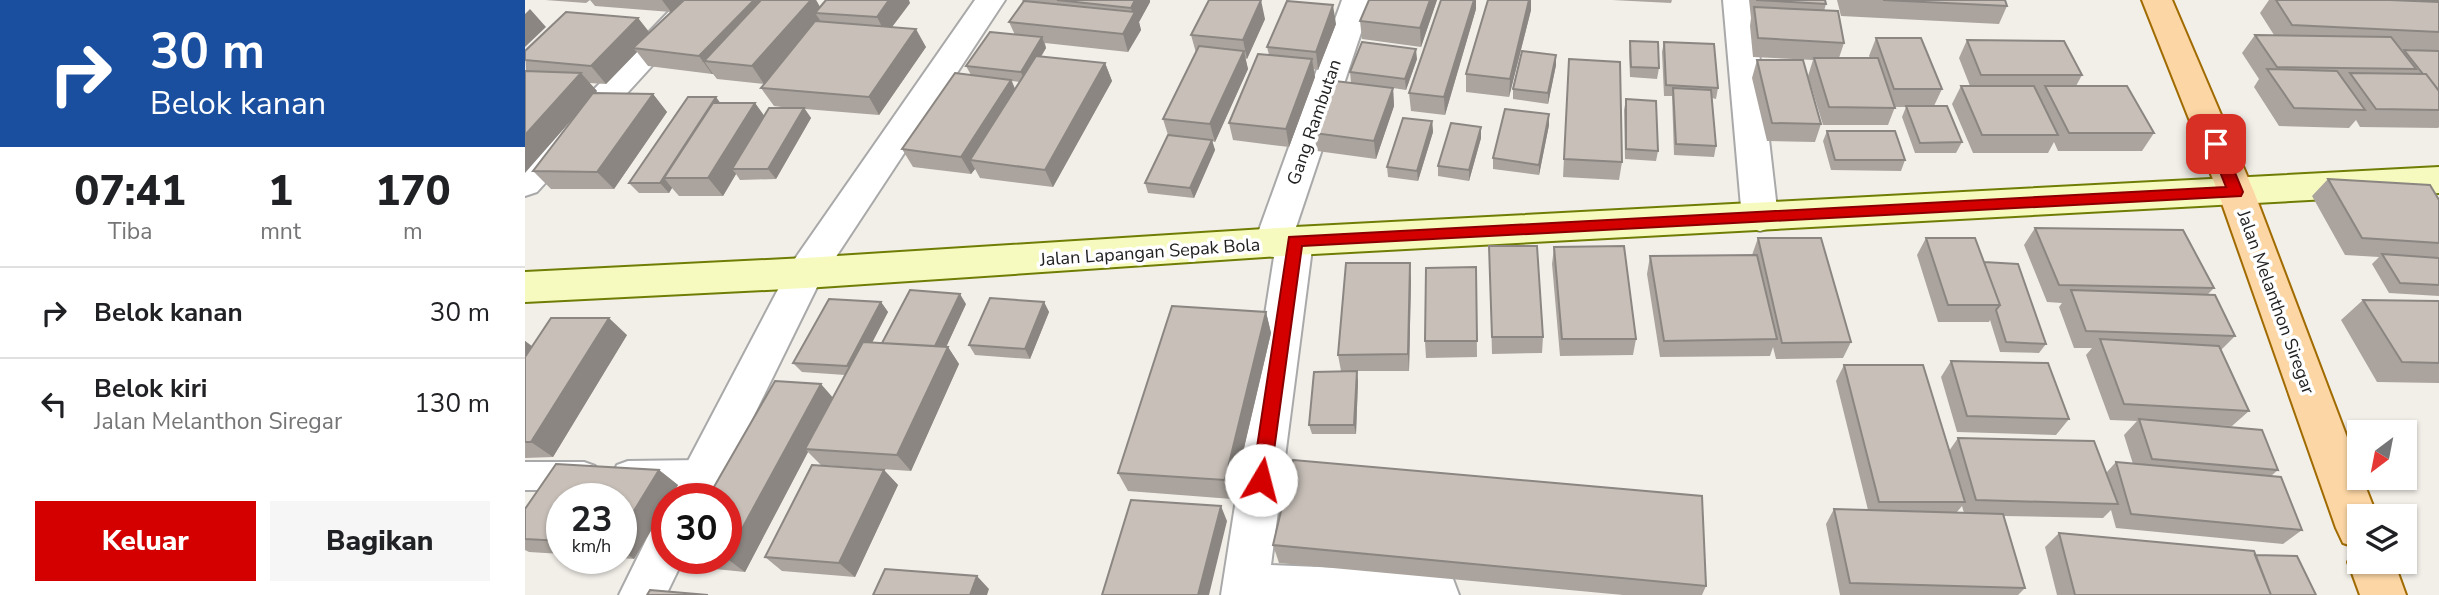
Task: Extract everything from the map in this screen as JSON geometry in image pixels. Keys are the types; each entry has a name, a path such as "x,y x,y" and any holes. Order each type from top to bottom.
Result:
{"main road":[{"name":"Jalan Melanthon Siregar","path":"2157,0 2236,192 2350,504"},
{"path":"2375,574 2383,595"}],"street":[{"path":"525,183 697,0"},
{"path":"698,483 806,273 990,0"},
{"name":"Gang Rambutan","path":"1245,590 1283,242 1357,0"},
{"path":"1738,0 1760,218"},
{"name":"Jalan Lapangan Sepak Bola","path":"525,286 806,273 1283,242 2439,180"},
{"path":"642,595 652,574"},
{"path":"1245,590 1436,595"}],"lane":[{"path":"525,476 651,483"}],"building":[{"path":"684,0 754,0 699,56 633,48"},
{"path":"761,0 811,0 752,66 704,61"},
{"path":"826,0 889,0 877,17 815,13"},
{"path":"1057,0 1135,0 1131,8"},
{"path":"1209,0 1261,0 1243,40 1191,35"},
{"path":"1369,0 1430,0 1420,28 1360,21"},
{"path":"1441,0 1474,0 1444,97 1409,93"},
{"path":"1488,0 1529,0 1510,79 1466,74"},
{"path":"1756,0 1825,0 1826,4"},
{"path":"1883,0 2005,0 2007,6"},
{"path":"2276,0 2439,2 2439,32 2292,25"},
{"path":"2421,0 2439,0 2439,2 2423,2"},
{"path":"1024,1 1135,12 1123,34 1009,22"},
{"path":"1287,1 1333,5 1316,52 1267,47"},
{"path":"1754,7 1838,11 1844,43 1758,38"},
{"path":"566,12 638,18 591,66 525,60 525,51"},
{"path":"815,21 916,29 869,97 761,88"},
{"path":"990,32 1042,37 1021,72 966,66"},
{"path":"2255,35 2391,37 2416,69 2277,67"},
{"path":"1876,38 1921,38 1942,89 1894,89"},
{"path":"1967,40 2064,41 2082,75 1981,75"},
{"path":"1630,41 1658,42 1659,68 1631,67"},
{"path":"1362,42 1416,49 1405,79 1350,72"},
{"path":"1664,42 1714,44 1718,88 1666,85"},
{"path":"1199,46 1244,51 1210,124 1163,119"},
{"path":"2404,50 2439,51 2439,91 2426,74 2423,74"},
{"path":"1522,51 1556,55 1548,93 1513,89"},
{"path":"1258,54 1312,59 1286,129 1229,123"},
{"path":"1036,56 1105,63 1045,170 970,160"},
{"path":"1814,58 1878,58 1895,108 1829,107"},
{"path":"1569,59 1620,62 1622,162 1564,159"},
{"path":"1757,60 1803,60 1821,124 1772,123"},
{"path":"2267,69 2337,71 2365,110 2294,108"},
{"path":"525,71 581,73 525,135"},
{"path":"955,73 1011,80 961,157 902,149"},
{"path":"2350,73 2426,74 2439,91 2439,110 2376,109"},
{"path":"1335,81 1393,88 1374,141 1314,133"},
{"path":"1961,86 2034,86 2058,135 1982,135"},
{"path":"2045,86 2127,86 2154,133 2069,133"},
{"path":"1673,88 1711,90 1716,146 1676,144"},
{"path":"593,93 653,94 597,172 533,171"},
{"path":"688,97 716,97 660,183 629,183"},
{"path":"1626,99 1656,101 1658,151 1626,149"},
{"path":"713,103 755,103 708,178 664,178"},
{"path":"1906,106 1947,106 1962,142 1920,143"},
{"path":"769,108 804,108 768,169 732,169"},
{"path":"1505,109 1549,114 1539,165 1493,158"},
{"path":"1403,118 1432,121 1417,171 1387,167"},
{"path":"1451,123 1481,127 1469,170 1438,166"},
{"path":"1827,131 1895,131 1905,160 1835,160"},
{"path":"1168,135 1212,140 1190,188 1145,183"},
{"path":"2328,179 2430,185 2439,200 2439,243 2362,238"},
{"path":"2035,228 2183,230 2214,288 2059,285"},
{"path":"1758,238 1821,238 1851,342 1782,343"},
{"path":"1926,238 1975,238 2000,305 1948,305"},
{"path":"1489,246 1537,246 1543,337 1492,337"},
{"path":"1624,246 1636,339 1562,339 1554,247"},
{"path":"2382,254 2439,258 2439,285 2400,283"},
{"path":"1757,255 1777,339 1664,341 1650,256"},
{"path":"1984,262 2018,264 2046,344 2006,342 1996,310 2000,305"},
{"path":"1346,263 1410,263 1408,354 1338,355"},
{"path":"1476,267 1477,341 1425,341 1426,268"},
{"path":"910,290 960,294 935,346 882,343"},
{"path":"2071,290 2215,295 2235,336 2086,331"},
{"path":"990,298 1044,302 1025,349 969,345"},
{"path":"829,299 881,302 847,366 793,363"},
{"path":"2363,300 2439,301 2439,363 2402,362"},
{"path":"1172,306 1266,312 1225,480 1118,473"},
{"path":"551,318 609,318 531,442 525,442 525,357"},
{"path":"2100,339 2219,346 2249,411 2124,404"},
{"path":"863,342 948,347 897,455 805,449"},
{"path":"1951,361 2048,363 2069,419 1967,416"},
{"path":"1844,365 1923,365 1965,502 1879,502"},
{"path":"1357,371 1354,425 1309,425 1314,372"},
{"path":"775,381 821,384 742,529 742,483 716,483"},
{"path":"2139,419 2262,430 2278,470 2152,459"},
{"path":"1958,438 2094,441 2118,504 1976,500"},
{"path":"1293,460 1702,496 1706,586 1273,545"},
{"path":"2116,462 2281,477 2302,530 2131,514"},
{"path":"556,464 659,470 637,506 637,483 546,483 546,540 525,539 525,509"},
{"path":"812,465 884,470 839,563 765,557"},
{"path":"1131,500 1221,506 1198,595 1102,595"},
{"path":"1834,509 2003,514 2025,588 1850,583"},
{"path":"2059,533 2254,551 2271,595 2075,595"},
{"path":"2255,555 2297,556 2316,595 2271,595"},
{"path":"885,569 977,576 970,595 873,595"},
{"path":"650,590 708,595 647,595"}],"route":[{"path":"1261,480 1295,241 2236,192 2216,144"}]}
